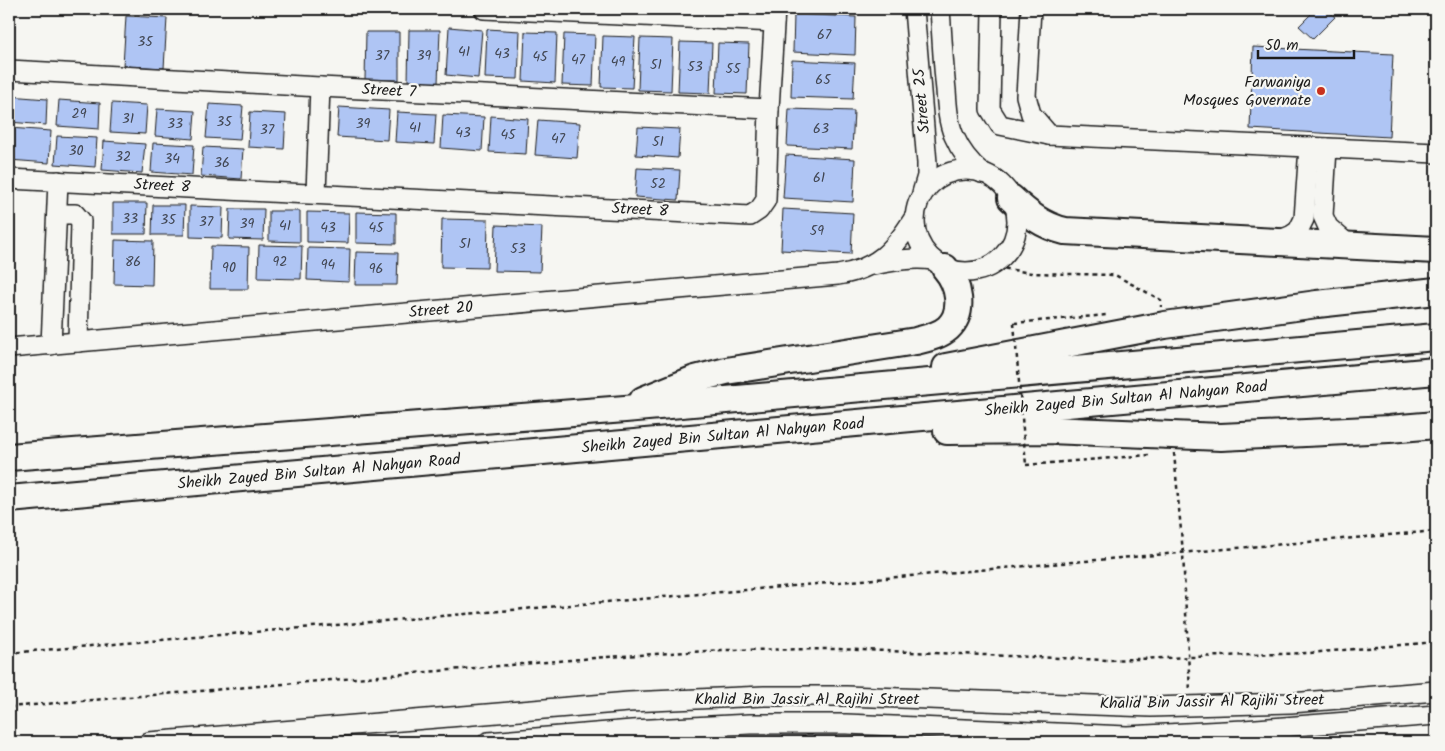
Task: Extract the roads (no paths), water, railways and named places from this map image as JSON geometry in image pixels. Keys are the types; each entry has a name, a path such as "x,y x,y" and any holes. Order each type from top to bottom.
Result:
{"highway":[{"path":"1011,198 1035,219 1065,231 1436,250"},
{"path":"625,409 676,386 711,374 769,363 916,341 938,335 955,319 958,304 957,286 952,277 939,264"},
{"path":"825,392 1001,355 1165,325 1317,304 1436,291"},
{"name":"Sheikh Zayed Bin Sultan Al Nahyan Road","path":"9,457 625,409 1436,337"},
{"name":"Sheikh Zayed Bin Sultan Al Nahyan Road","path":"9,499 1436,371"},
{"path":"828,427 968,431 1049,430 1221,437 1436,426"},
{"path":"9,504 50,496"}],"street":[{"path":"484,9 774,15"},
{"name":"Street 25","path":"914,9 927,163 927,176 922,193"},
{"name":"Street 25","path":"940,9 944,77 949,120 961,149 982,173"},
{"path":"992,9 990,109 1000,125 1049,135 1436,153"},
{"path":"1031,9 1026,96 1031,114 1049,135"},
{"name":"Street 8","path":"9,179 750,216 759,210 766,200 774,15"},
{"name":"Street 7","path":"9,70 769,109"},
{"path":"316,193 320,87"},
{"path":"1273,242 1298,231 1304,219 1318,147"},
{"path":"1318,147 1323,216 1328,228 1350,246"},
{"path":"968,170 982,173 994,178 1001,184 1011,198 1016,215 1016,233 1003,256 980,270 963,272 939,264 920,244 914,227 914,218 922,193 935,180 951,172 968,170"},
{"path":"51,344 58,181"},
{"path":"57,214 75,214 81,221 78,342"},
{"name":"Street 20","path":"872,265 894,246 914,218"},
{"name":"Street 20","path":"9,348 814,277 852,273 872,265 905,259 939,264"},
{"name":"Khalid Bin Jassir Al Rajihi Street","path":"149,742 629,702 764,696 846,696 1152,707 1292,703 1436,691"},
{"path":"750,724 765,719 771,714 773,708 771,701 764,696"},
{"path":"846,696 840,704 839,712 841,719 846,724"},
{"path":"1152,707 1143,713 1141,720 1143,726 1156,735"},
{"name":"Khalid Bin Jassir Al Rajihi Street","path":"488,742 632,730 750,724 846,724 966,735 1128,736 1244,730 1436,715"}],"place":[{"name":"Farwaniya Mosques Governate","path":"1321,91"}]}
